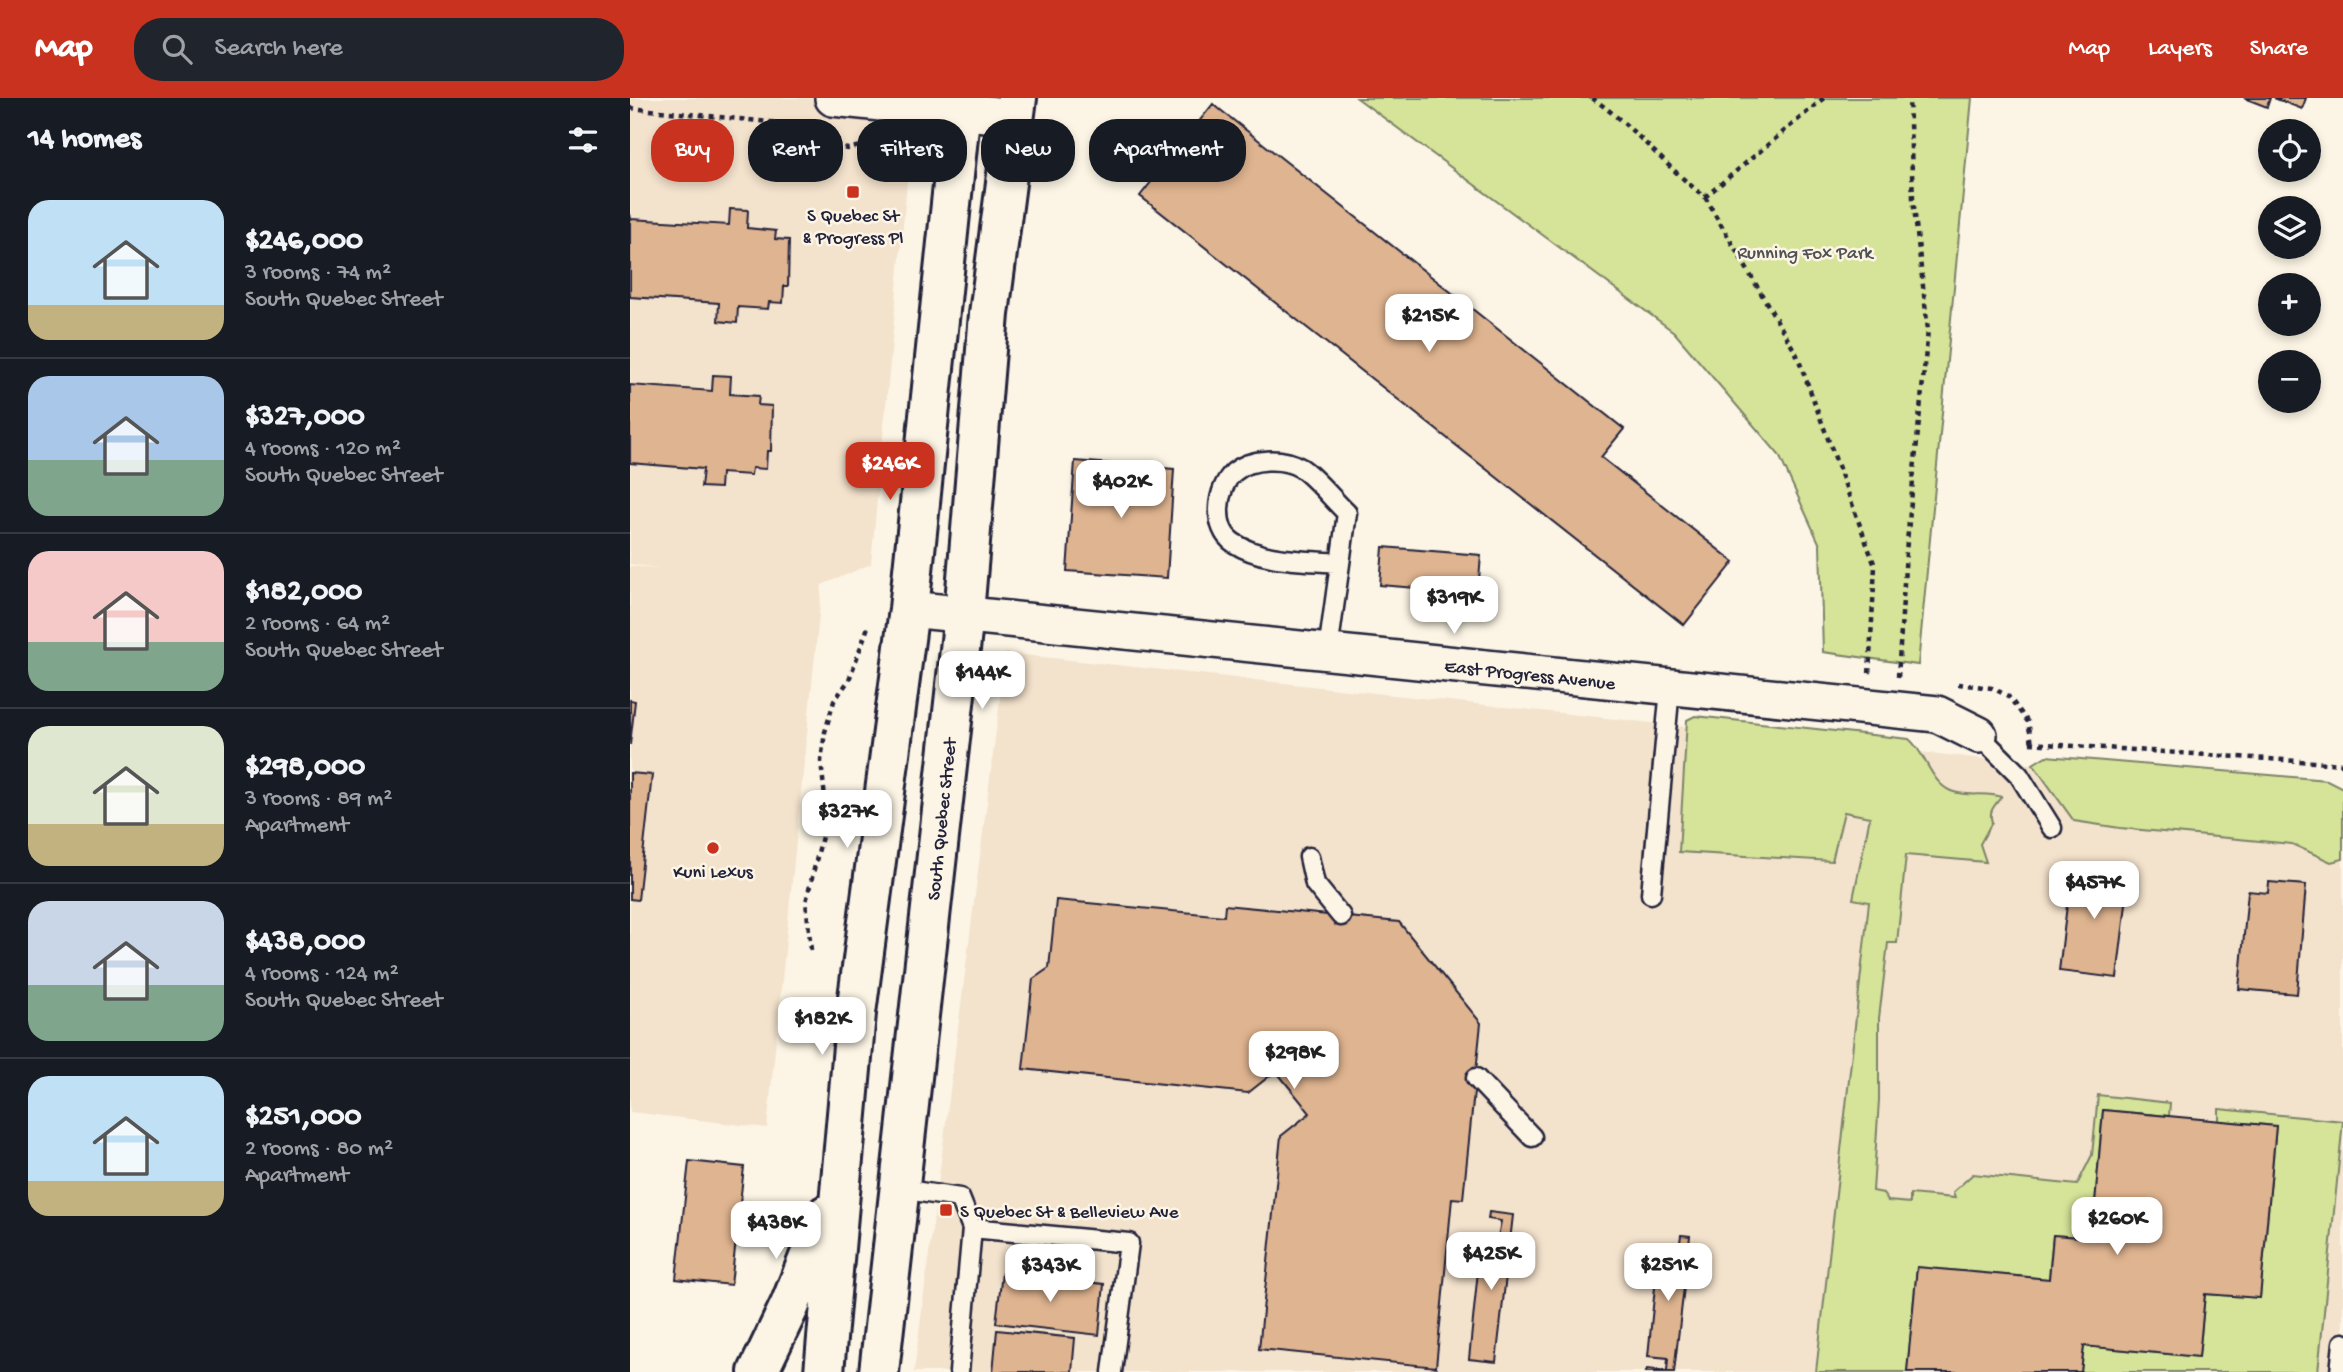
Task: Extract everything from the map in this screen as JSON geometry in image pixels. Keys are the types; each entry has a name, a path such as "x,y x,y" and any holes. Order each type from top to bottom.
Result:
{"main road":[{"path":"824,1372 891,611 961,105"},
{"name":"South Quebec Street","path":"879,1372 964,614 989,314 1016,107"},
{"path":"758,1372 790,1305 843,1171"}],"street":[{"path":"833,98 1016,107"},
{"name":"East Progress Avenue","path":"891,611 964,614 1670,688 1869,691 1937,714 1979,735"}],"lane":[{"path":"1328,651 1347,513 1300,468 1276,460 1251,464 1234,472 1223,488 1218,508 1221,526 1231,542 1258,554 1339,563"},
{"path":"1651,894 1670,688"},
{"path":"1979,735 2019,775 2052,828"},
{"path":"1308,857 1315,884 1341,916"},
{"path":"1476,1079 1532,1137"},
{"path":"900,1189 960,1198 972,1228 959,1372"},
{"path":"972,1228 1129,1243 1112,1372"},
{"path":"2340,1372 2343,1343"}],"path":[{"path":"1592,98 1606,107 1678,176 1705,197 1797,355 1875,566 1869,691"},
{"path":"1705,197 1824,98"},
{"path":"1898,678 1906,552 1928,330 1913,198 1909,98"},
{"path":"630,108 779,123 810,134 826,145 847,149 857,147"},
{"path":"811,950 806,902 827,816 821,761 825,732 834,701 849,680 860,645 891,611"},
{"path":"1857,673 1869,691"},
{"path":"1979,735 2022,743 2343,764"}],"shaded area":[{"path":"630,98 915,98 913,119 857,119 857,182 907,182 871,564 822,585 767,1128 630,1112 630,566 658,568 630,564"},
{"path":"1006,653 2343,798 2343,1372 914,1372"}],"green space":[{"name":"Running Fox Park","path":"1357,98 1972,98 1918,665 1823,652 1820,545 1779,455 1674,332"},
{"path":"1695,716 1909,739 1944,787 1957,793 2001,797 1993,808 1992,822 1980,844 1986,862 1906,855 1897,943 1888,943 1879,1018 1879,1100 1873,1191 1883,1193 1888,1201 1910,1203 1910,1194 1955,1198 1953,1192 1973,1174 2077,1185 2092,1155 2098,1095 2170,1103 2169,1116 2103,1110 2092,1238 2053,1235 2049,1279 1917,1267 1907,1372 1816,1372 1869,902 1853,899 1870,817 1844,812 1832,861 1679,852 1687,720"},
{"path":"2046,756 2327,780 2343,788 2343,859 2331,862 2292,844 2120,828 2074,821 2033,764"},
{"path":"2219,1109 2343,1121 2318,1372 2081,1372 2084,1346 2199,1357 2205,1294 2260,1298 2276,1126 2219,1121"}],"building":[{"path":"2244,98 2270,98 2267,107"},
{"path":"2274,98 2306,98 2302,109"},
{"path":"1213,104 1232,119 1201,119"},
{"path":"1246,130 1624,429 1601,457 1734,562 1684,625 1140,196 1151,182 1246,182"},
{"path":"730,209 748,210 747,228 776,231 775,239 789,240 788,286 784,286 783,303 769,302 768,309 738,307 737,323 718,321 719,303 630,297 630,214 631,219 729,225"},
{"path":"713,375 731,376 730,394 759,396 758,405 772,406 771,451 767,451 766,469 752,468 751,475 721,473 720,488 701,487 703,469 630,463 630,385 712,391"},
{"path":"1075,461 1174,469 1167,578 1067,571"},
{"path":"1383,547 1481,555 1478,593 1380,585"},
{"path":"630,700 635,701 630,745"},
{"path":"630,773 652,775 638,900 630,899"},
{"path":"2072,864 2130,871 2117,978 2059,971"},
{"path":"2269,882 2306,885 2297,994 2239,989 2248,891 2268,893"},
{"path":"1056,900 1224,916 1225,905 1399,922 1481,1023 1463,1199 1452,1198 1436,1367 1259,1349 1281,1136 1310,1113 1276,1071 1248,1093 1023,1069 1033,979 1049,968"},
{"path":"2103,1110 2276,1126 2260,1298 2205,1294 2199,1357 2084,1346 2081,1372 1907,1372 1917,1267 2049,1279 2053,1235 2092,1238"},
{"path":"689,1161 744,1167 731,1285 676,1279"},
{"path":"1489,1212 1513,1215 1496,1362 1469,1359 1481,1241 1497,1243 1501,1221 1488,1219"},
{"path":"1681,1235 1690,1236 1674,1372 1646,1372 1647,1369 1667,1371 1668,1358 1648,1356 1659,1248 1679,1250"},
{"path":"1002,1273 1104,1284 1099,1335 996,1323"},
{"path":"997,1330 1075,1338 1072,1372 993,1372"}],"place":[{"name":"S Quebec St & Progress Pl","path":"853,192"},
{"name":"Kuni Lexus","path":"713,848"},
{"name":"S Quebec St & Belleview Ave","path":"946,1210"}]}
